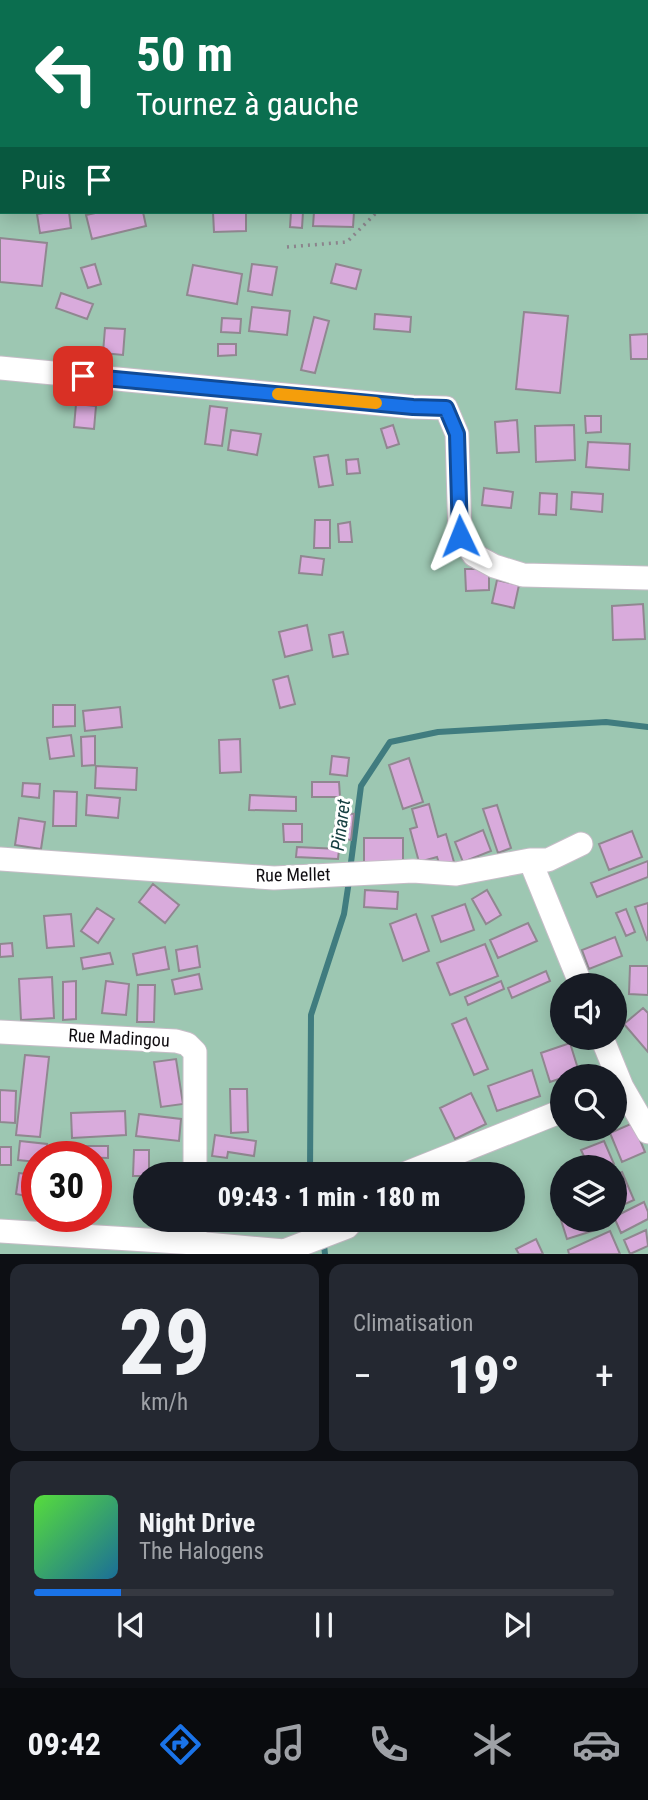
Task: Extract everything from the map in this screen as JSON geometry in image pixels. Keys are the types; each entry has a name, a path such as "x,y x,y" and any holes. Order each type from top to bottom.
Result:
{"street":[{"path":"0,368 399,406 446,408 457,434 460,536 474,555 494,566 523,575 648,578"},
{"name":"Rue Mellet","path":"0,859 274,878 412,871 456,874 530,860 548,860 581,844"},
{"path":"530,860 576,973"},
{"name":"Rue Madingou","path":"0,1032 176,1041 187,1044 195,1052 195,1162"},
{"path":"627,1102 648,1132"},
{"path":"434,1162 550,1116"},
{"path":"0,1231 284,1251 334,1232"},
{"path":"195,1232 195,1243"}],"path":[{"path":"287,247 347,242 375,214"}],"green space":[{"path":"0,214 648,214 648,1254 0,1254"}],"building":[{"path":"37,214 69,214 71,228 40,233"},
{"path":"143,214 146,226 92,239 86,215"},
{"path":"213,214 246,214 246,231 214,232"},
{"path":"291,214 303,214 302,228 290,227"},
{"path":"314,214 354,214 353,227 313,226"},
{"path":"0,238 47,243 42,286 0,282"},
{"path":"95,264 101,284 88,288 81,268"},
{"path":"252,264 277,267 272,295 248,291"},
{"path":"336,264 361,270 356,289 331,283"},
{"path":"193,265 242,274 237,304 187,295"},
{"path":"61,293 93,304 87,319 56,308"},
{"path":"252,307 290,311 287,335 249,331"},
{"path":"524,312 568,316 560,393 516,389"},
{"path":"375,314 411,317 410,332 374,329"},
{"path":"314,317 329,321 315,373 301,370"},
{"path":"222,318 241,319 240,333 221,332"},
{"path":"105,328 125,329 123,355 103,353"},
{"path":"648,334 648,359 631,359 630,335"},
{"path":"218,344 236,344 236,355 218,356"},
{"path":"76,404 96,406 94,429 74,427"},
{"path":"210,406 227,408 222,446 205,444"},
{"path":"585,416 601,416 601,432 586,433"},
{"path":"517,420 519,452 497,453 495,422"},
{"path":"393,425 399,444 387,448 381,429"},
{"path":"574,425 575,460 536,462 535,426"},
{"path":"231,430 261,434 257,455 228,450"},
{"path":"588,442 630,444 629,470 586,467"},
{"path":"328,455 333,485 319,487 314,457"},
{"path":"358,459 360,473 347,474 346,460"},
{"path":"484,488 513,492 511,508 482,505"},
{"path":"572,492 603,494 602,512 571,509"},
{"path":"540,493 557,494 556,515 539,514"},
{"path":"315,520 330,520 330,548 314,548"},
{"path":"350,522 352,542 339,542 338,524"},
{"path":"301,556 324,559 322,575 299,573"},
{"path":"465,569 489,569 489,590 466,591"},
{"path":"497,580 519,585 514,608 492,603"},
{"path":"643,604 645,639 613,640 612,606"},
{"path":"307,625 312,650 285,657 279,632"},
{"path":"343,632 348,654 333,657 329,635"},
{"path":"288,676 295,704 280,708 273,680"},
{"path":"53,705 75,705 75,726 53,727"},
{"path":"120,707 122,727 85,731 83,711"},
{"path":"71,735 74,756 50,759 47,738"},
{"path":"95,736 95,765 82,766 81,737"},
{"path":"240,739 241,772 220,773 219,740"},
{"path":"332,756 349,758 347,776 330,774"},
{"path":"409,758 423,802 403,809 389,765"},
{"path":"96,766 137,768 136,790 95,788"},
{"path":"312,782 339,782 340,797 312,797"},
{"path":"23,783 40,784 39,798 22,796"},
{"path":"54,791 77,792 76,826 53,826"},
{"path":"87,795 120,798 118,818 86,815"},
{"path":"250,795 296,797 296,811 249,810"},
{"path":"429,804 438,837 446,834 454,862 440,866 437,857 419,862 410,829 417,827 412,809"},
{"path":"497,805 511,848 498,853 483,809"},
{"path":"337,812 354,814 351,840 334,838"},
{"path":"19,818 45,822 41,849 15,845"},
{"path":"283,824 302,824 302,842 284,842"},
{"path":"483,830 491,851 463,862 455,842"},
{"path":"632,831 642,857 609,870 599,844"},
{"path":"364,838 403,838 403,864 364,864"},
{"path":"297,847 339,849 338,859 296,857"},
{"path":"648,861 648,877 597,897 591,883"},
{"path":"153,884 179,905 165,923 139,902"},
{"path":"365,890 398,892 397,909 364,907"},
{"path":"487,890 501,915 486,924 472,899"},
{"path":"648,903 648,939 647,940 635,907"},
{"path":"465,904 474,930 441,942 432,916"},
{"path":"97,908 114,919 98,943 81,931"},
{"path":"626,909 635,932 626,936 616,913"},
{"path":"71,914 74,946 47,948 44,916"},
{"path":"416,914 429,951 403,961 390,924"},
{"path":"528,923 537,941 498,958 490,940"},
{"path":"615,937 622,956 589,969 582,950"},
{"path":"12,943 13,956 0,957 0,944"},
{"path":"485,944 498,976 450,995 437,963"},
{"path":"197,946 200,967 179,971 176,950"},
{"path":"165,947 169,969 137,975 133,954"},
{"path":"110,953 113,964 83,969 81,958"},
{"path":"630,966 648,966 648,995 629,994"},
{"path":"546,971 550,981 512,998 508,988"},
{"path":"199,974 202,989 175,994 172,980"},
{"path":"52,977 54,1018 21,1020 19,979"},
{"path":"76,981 76,1019 63,1020 63,982"},
{"path":"106,981 129,984 126,1015 102,1013"},
{"path":"501,981 504,989 468,1005 465,997"},
{"path":"138,985 155,985 154,1022 137,1022"},
{"path":"643,1008 648,1013 648,1052 627,1028 627,1021"},
{"path":"466,1018 488,1069 474,1075 452,1024"},
{"path":"550,1050 572,1050 577,1064 550,1064 550,1082 541,1053"},
{"path":"25,1055 49,1057 40,1137 16,1135"},
{"path":"176,1059 183,1104 161,1107 154,1062"},
{"path":"532,1070 540,1096 497,1111 488,1086"},
{"path":"230,1089 247,1089 248,1132 231,1133"},
{"path":"0,1090 16,1091 15,1123 0,1122"},
{"path":"471,1093 486,1124 455,1139 440,1108"},
{"path":"125,1111 126,1135 72,1138 71,1113"},
{"path":"139,1114 181,1119 179,1141 136,1136"},
{"path":"633,1123 645,1152 627,1160 627,1155 619,1155 613,1141 627,1141 627,1126"},
{"path":"215,1135 256,1141 254,1156 228,1152 227,1158 212,1156"},
{"path":"20,1141 21,1141 21,1160 18,1160"},
{"path":"604,1141 610,1155 583,1155 581,1150"},
{"path":"0,1147 11,1147 11,1165 0,1165"},
{"path":"134,1150 149,1150 149,1162 134,1162"},
{"path":"19,1173 21,1173 21,1195 16,1194"},
{"path":"627,1184 634,1200 627,1203"},
{"path":"644,1202 648,1219 627,1230 627,1210"},
{"path":"646,1230 648,1246 630,1254 624,1240"},
{"path":"565,1232 589,1232 567,1239"},
{"path":"610,1232 620,1254 569,1254 568,1250"},
{"path":"536,1239 543,1254 519,1254 516,1249"}],"waterway":[{"name":"Pinaret","path":"350,870 361,786 390,742 438,732 606,722 648,727"},
{"name":"Pinaret","path":"310,1162 311,1015 344,914 349,881"},
{"name":"Pinaret","path":"321,1232 325,1254"}],"slow traffic":[{"path":"278,394 376,403"}],"route":[{"path":"83,376 446,408 457,434 460,536"}]}
